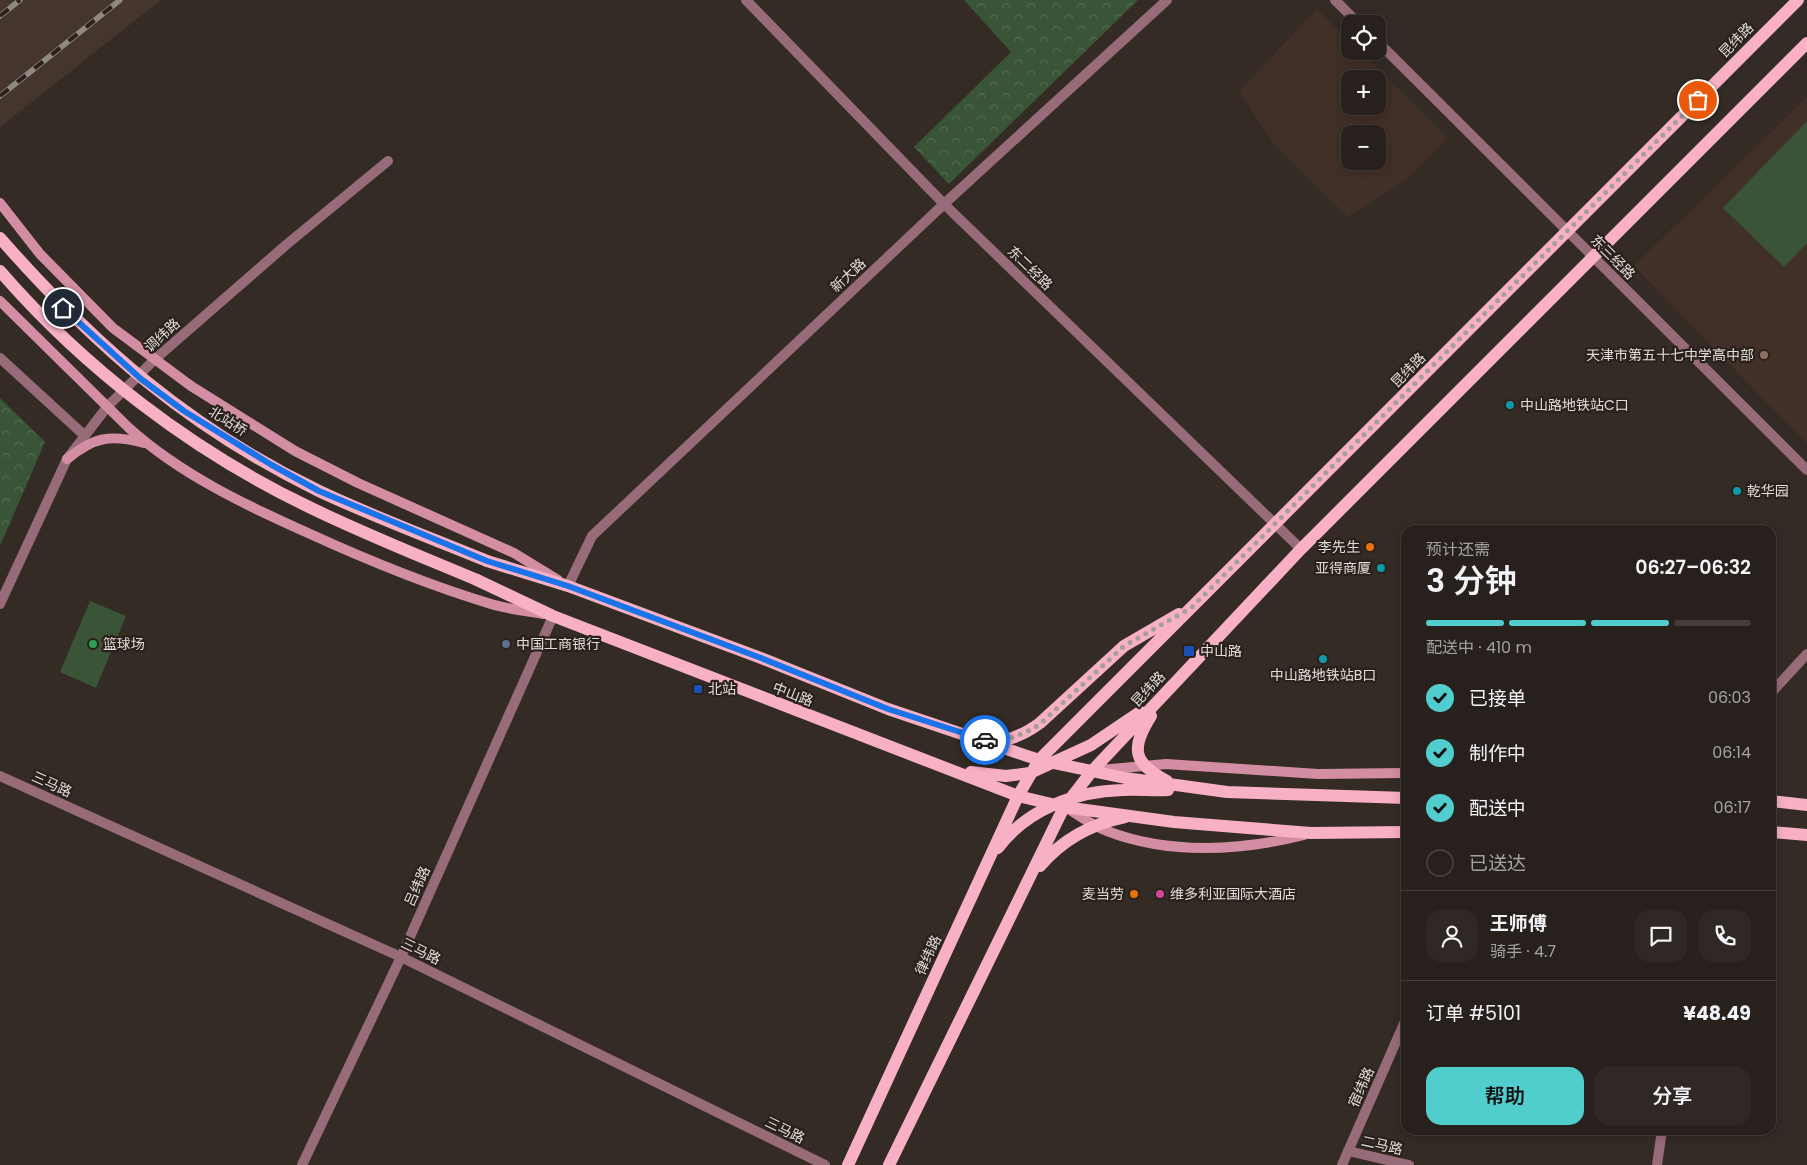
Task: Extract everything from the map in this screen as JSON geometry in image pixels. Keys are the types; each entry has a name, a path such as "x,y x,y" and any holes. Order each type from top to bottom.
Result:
{"main road":[{"name":"昆纬路","path":"1039,760 1798,0"},
{"name":"昆纬路","path":"1063,803 1301,549 1807,42"},
{"path":"0,203 40,254 113,328 154,360 206,396 295,451 358,483 514,553 568,586"},
{"name":"北站桥","path":"0,238 51,296 96,340 141,379 184,411 270,464 319,491 487,561"},
{"name":"中山路","path":"0,271 61,335 104,373 169,423 245,472 306,505 477,580 553,616 1018,796 1174,822 1311,833 1401,832"},
{"path":"0,301 107,408 147,444 232,496 373,563 492,605 553,616"},
{"path":"67,458 83,446 96,440 112,437 147,444"},
{"name":"中山路","path":"487,561 568,586 761,658 888,709 1039,760 1092,771 1227,792 1401,798"},
{"path":"978,740 996,741 1025,734 1040,724 1124,646 1191,608"},
{"path":"933,764 990,775 1030,773 1091,745 1162,696"},
{"path":"1162,696 1140,736 1138,747 1143,766 1168,781 1193,788"},
{"name":"律纬路","path":"848,1165 1018,796 1039,760"},
{"path":"1092,771 1143,766 1194,765 1318,774 1401,773"},
{"path":"986,864 1018,827 1063,803 1123,790 1193,788"},
{"path":"1776,802 1807,805"},
{"path":"1063,803 1097,826 1126,838 1174,846 1200,847 1263,843 1311,833"},
{"path":"890,1165 1030,878 1063,803"},
{"path":"1030,878 1067,841 1097,826 1132,816"},
{"path":"1776,832 1807,835"}],"street":[{"name":"东二经路","path":"746,0 944,204 1301,549"},
{"name":"新大路","path":"568,586 592,536 944,204 1167,0"},
{"path":"1335,0 1350,15"},
{"name":"东三经路","path":"1386,50 1807,470"},
{"name":"调纬路","path":"0,604 67,458 107,408 154,360 286,245 388,161"},
{"path":"0,358 84,435"},
{"name":"吕纬路","path":"302,1165 401,956 553,616"},
{"path":"1776,688 1807,654"},
{"name":"三马路","path":"0,776 401,956 824,1165"},
{"name":"宿纬路","path":"1342,1165 1401,1030"},
{"path":"1657,1165 1661,1135"},
{"name":"二马路","path":"1348,1151 1409,1165"}],"shaded area":[{"path":"0,0 161,0 0,127"},
{"path":"1317,9 1341,33 1341,60 1369,60 1379,70 1341,70 1341,115 1386,115 1386,77 1448,138 1406,180 1348,217 1273,143 1239,91"},
{"name":"天津市第五十七中学高中部","path":"1807,97 1807,444 1634,266"}],"green space":[{"path":"964,0 1138,0 949,184 914,147 1011,52"},
{"path":"1807,121 1807,243 1784,267 1723,208"},
{"path":"0,398 45,442 0,546"},
{"name":"篮球场","path":"90,601 126,616 96,688 60,672"}],"railway":[{"path":"0,16 20,0"},
{"path":"0,96 120,0"}],"way so far":[{"path":"985,740 996,741 1025,734 1040,724 1124,646 1191,608 1698,100"}],"place":[{"name":"天津市第五十七中学高中部","path":"1764,355"},
{"name":"中山路地铁站C口","path":"1510,405"},
{"name":"乾华园","path":"1737,491"},
{"name":"李先生","path":"1370,547"},
{"name":"亚得商厦","path":"1381,568"},
{"name":"篮球场","path":"93,644"},
{"name":"中国工商银行","path":"506,644"},
{"name":"中山路","path":"1189,651"},
{"name":"中山路地铁站B口","path":"1323,659"},
{"name":"北站","path":"698,689"},
{"name":"麦当劳","path":"1134,894"},
{"name":"维多利亚国际大酒店","path":"1160,894"}],"route":[{"path":"63,308 141,379 184,411 270,464 319,491 487,561 568,586 761,658 888,709 978,740 985,740"}]}
